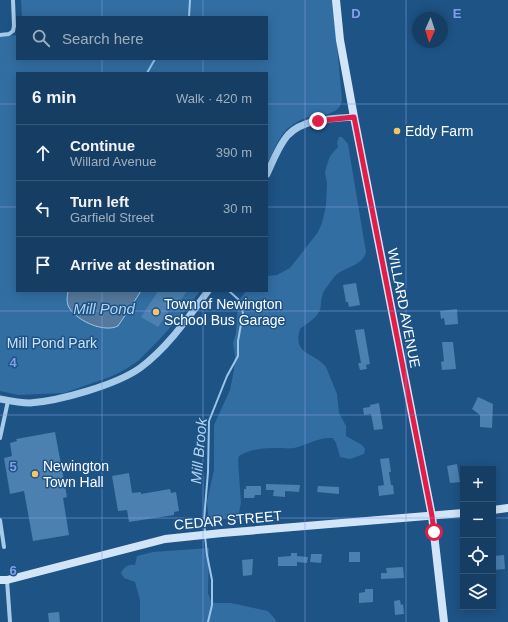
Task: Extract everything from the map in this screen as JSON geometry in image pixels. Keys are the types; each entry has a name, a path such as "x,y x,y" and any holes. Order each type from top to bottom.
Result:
{"main road":[{"name":"WILLARD AVENUE","path":"336,0 340,40 354,117 432,516 444,622"},
{"path":"496,510 508,508"},
{"name":"CEDAR STREET","path":"4,580 165,539 460,513"}],"street":[{"path":"0,35 9,34 13,31 13,0"},
{"path":"268,172 284,141 294,129 308,123 354,117"},
{"path":"0,399 29,403 48,401 82,392 125,377 139,369 157,354 207,292"},
{"path":"0,438 8,401"},
{"path":"0,520 4,547"},
{"path":"4,580 10,622"}],"green space":[{"name":"Mill Pond Park","path":"21,0 333,0 342,100 340,105 333,112 303,119 287,129 278,141 268,162 268,72 16,72 16,292 199,292 186,310 138,361 110,377 64,393 18,395 0,391 0,37 16,35 16,60 268,60 268,16 22,16"},
{"path":"339,137 342,137 348,144 366,252 361,260 335,276 327,286 321,299 319,312 313,319 300,329 298,337 299,344 302,348 326,367 337,394 339,413 346,426 346,436 362,445 365,449 364,454 350,459 340,457 333,438 317,440 299,447 265,448 244,453 239,456 238,460 241,503 239,513 235,516 210,520 207,501 214,470 214,425 230,390 234,370 235,356 233,343 236,333 238,304 245,292 268,292 268,276 277,275 290,268 318,232 326,206 326,168 330,156 338,147 337,142"},
{"path":"209,548 208,593 211,601 215,603 231,603 268,611 276,622 140,622 140,600 135,582 124,578 121,573 123,569 126,566 135,565 137,556 153,552"}],"water":[{"name":"Mill Pond","path":"68,292 140,292 118,326 112,328 92,325 79,318 70,309 67,298"}],"building":[{"path":"356,283 360,305 349,307 348,302 346,302 343,285"},
{"name":"Town of Newington School Bus Garage","path":"157,292 186,292 176,307 173,305 158,327 141,317"},
{"path":"457,309 458,324 445,325 444,318 441,319 440,311"},
{"path":"364,329 370,364 366,365 367,369 360,370 358,363 361,363 355,330"},
{"path":"442,342 453,342 456,369 442,370 441,362 444,361"},
{"path":"478,397 493,404 492,428 480,427 480,415 472,409"},
{"path":"379,403 383,429 374,430 371,414 364,415 363,408"},
{"name":"Newington Town Hall","path":"55,432 67,497 63,498 69,535 33,541 24,491 10,494 4,458 12,456 10,443 17,441 16,439"},
{"path":"389,458 391,472 389,472 394,494 379,496 378,486 384,485 380,459"},
{"path":"457,464 460,482 450,483 447,466"},
{"path":"129,473 132,493 141,492 141,494 170,489 171,493 176,492 179,511 174,512 174,515 129,522 127,510 118,511 112,476"},
{"path":"266,484 300,485 299,492 285,491 285,497 273,496 274,490 266,490"},
{"path":"246,486 261,486 261,495 255,495 254,498 244,498 244,489 246,489"},
{"path":"318,486 339,487 339,494 317,492"},
{"path":"349,552 360,552 360,562 349,562"},
{"path":"291,553 297,553 297,556 308,557 307,563 297,562 297,566 278,566 278,557 291,556"},
{"path":"311,554 322,554 321,563 310,562"},
{"path":"504,555 505,569 496,570 496,556"},
{"path":"253,559 252,575 243,576 242,560"},
{"path":"403,567 404,578 381,579 381,573 387,573 386,568"},
{"path":"365,589 373,589 373,602 359,603 359,593 365,592"},
{"path":"400,600 401,605 403,604 404,614 395,615 394,601"},
{"path":"59,612 60,622 49,622 48,613"}],"waterway":[{"name":"Mill Brook","path":"189,16 190,0"},
{"name":"Mill Brook","path":"148,72 154,60"},
{"name":"Mill Brook","path":"205,532 204,520 208,472 209,421 227,376 238,356 238,341 243,313 239,300 230,292"},
{"name":"Mill Brook","path":"205,536 212,580 212,605 208,622"}],"place":[{"name":"Eddy Farm","path":"397,131"},
{"name":"Town of Newington School Bus Garage","path":"156,312"},
{"name":"Newington Town Hall","path":"35,474"}],"route":[{"path":"318,121 354,117 434,532"}]}
